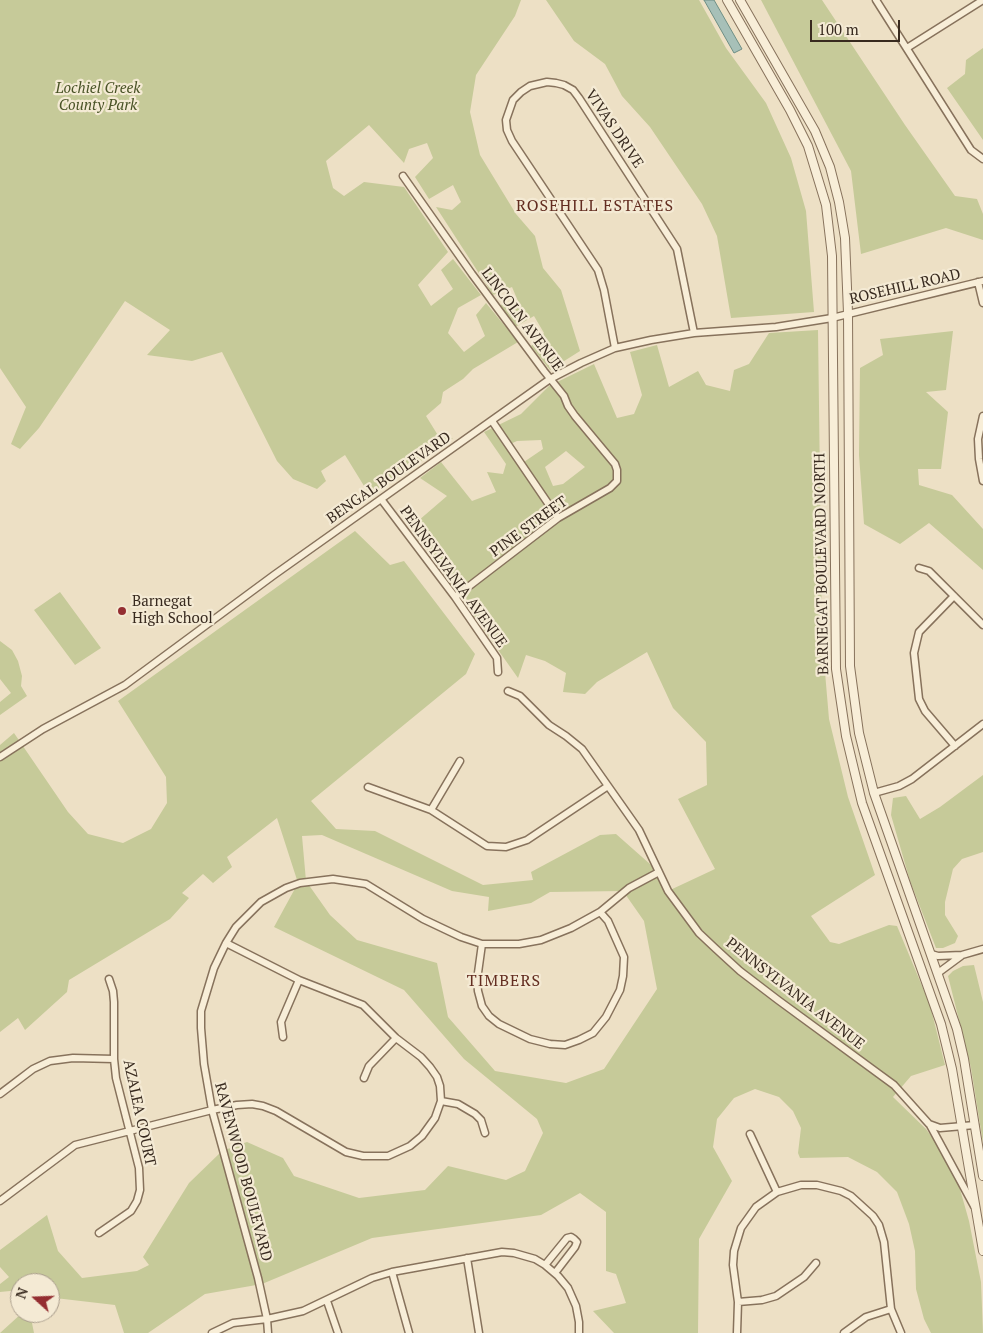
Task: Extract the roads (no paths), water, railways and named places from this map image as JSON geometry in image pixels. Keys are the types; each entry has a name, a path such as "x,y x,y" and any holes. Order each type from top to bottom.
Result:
{"street":[{"name":"BARNEGAT BOULEVARD NORTH","path":"727,0 790,110 808,146 822,189 829,224 832,256 836,669 846,736 862,802 941,1024 952,1070 983,1251"},
{"name":"BARNEGAT BOULEVARD NORTH","path":"740,0 815,131 830,167 839,202 844,238 848,313 850,666 859,733 874,793 957,1029 964,1059 983,1176"},
{"path":"876,0 971,150 983,159"},
{"path":"907,48 983,0"},
{"name":"VIVAS DRIVE","path":"615,348 604,290 598,270 512,141 507,130 506,120 513,100 520,92 530,86 547,82 564,85 572,90 585,106 677,249 694,333"},
{"name":"LINCOLN AVENUE","path":"403,176 472,274 564,396 575,416 615,464 617,478"},
{"name":"ROSEHILL ROAD","path":"832,318 980,282"},
{"path":"980,282 983,303"},
{"name":"BENGAL BOULEVARD","path":"0,757 43,729 125,685 274,574 550,379 581,362 615,348 651,340 694,333 776,327 832,318"},
{"path":"983,416 978,439 983,481"},
{"path":"492,420 558,518"},
{"name":"PINE STREET","path":"455,597 558,518 610,488 617,481 617,478"},
{"name":"PENNSYLVANIA AVENUE","path":"382,499 455,597 496,658 498,672"},
{"path":"919,568 929,571 983,625"},
{"path":"954,596 918,632 914,653 919,699 925,711 955,746"},
{"name":"PENNSYLVANIA AVENUE","path":"508,690 520,696 549,726 566,736 582,749 639,830 668,891 699,933 740,971 894,1086 929,1124 975,1209"},
{"path":"874,793 899,786 912,779 983,724"},
{"path":"431,810 460,761"},
{"path":"368,787 431,810 487,846 506,847 527,840 608,786"},
{"name":"RAVENWOOD BOULEVARD","path":"268,1333 268,1319 256,1269 212,1110 204,1064 201,1028 202,1011 211,976 226,943 247,915 261,902 274,894 300,883 333,879 366,884 441,929 482,944 508,945 541,940 571,928 600,912 629,888 659,872"},
{"path":"482,944 477,980 478,992 482,1006 489,1016 499,1024 530,1039 550,1044 565,1045 593,1033 606,1018 622,983 624,957 608,921 600,912"},
{"path":"0,1201 75,1145 237,1105 252,1104 276,1111 346,1152 363,1156 379,1157 396,1153 417,1142 430,1128 441,1101 440,1086 430,1067 421,1057 396,1038 363,1005 299,980 226,943"},
{"path":"931,954 938,956 962,955 983,949"},
{"path":"938,973 962,955"},
{"name":"AZALEA COURT","path":"98,1233 131,1211 137,1201 140,1190 140,1179 130,1132 116,1078 114,1002 109,979"},
{"path":"283,1037 281,1022 299,980"},
{"path":"364,1078 369,1066 396,1038"},
{"path":"0,1094 33,1069 50,1061 73,1058 114,1058"},
{"path":"441,1101 458,1104 474,1114 481,1120 485,1133"},
{"path":"929,1124 940,1128 974,1125"},
{"path":"750,1134 777,1192"},
{"path":"737,1333 738,1302 733,1266 734,1251 740,1228 756,1207 777,1192 801,1185 828,1187 851,1196 879,1225 884,1242 891,1309 901,1333"},
{"path":"545,1265 566,1238 574,1239 577,1242 575,1247 555,1272"},
{"path":"212,1333 233,1323 268,1319 303,1311 372,1278 392,1272 502,1252 514,1253 535,1259 555,1272 568,1288 572,1297 578,1315 579,1333"},
{"path":"467,1258 479,1333"},
{"path":"738,1302 762,1300 776,1296 804,1277 816,1263"},
{"path":"392,1272 409,1333"},
{"path":"327,1301 338,1333"},
{"path":"844,1333 866,1317 891,1309"}],"water":[{"path":"704,0 714,0 742,49 734,53"}],"place":[{"name":"Barnegat High School","path":"122,611"}],"district":[{"name":"ROSEHILL ESTATES","path":"595,206"},
{"name":"TIMBERS","path":"504,981"}],"park label":[{"name":"Lochiel Creek County Park","path":"98,98"}]}
